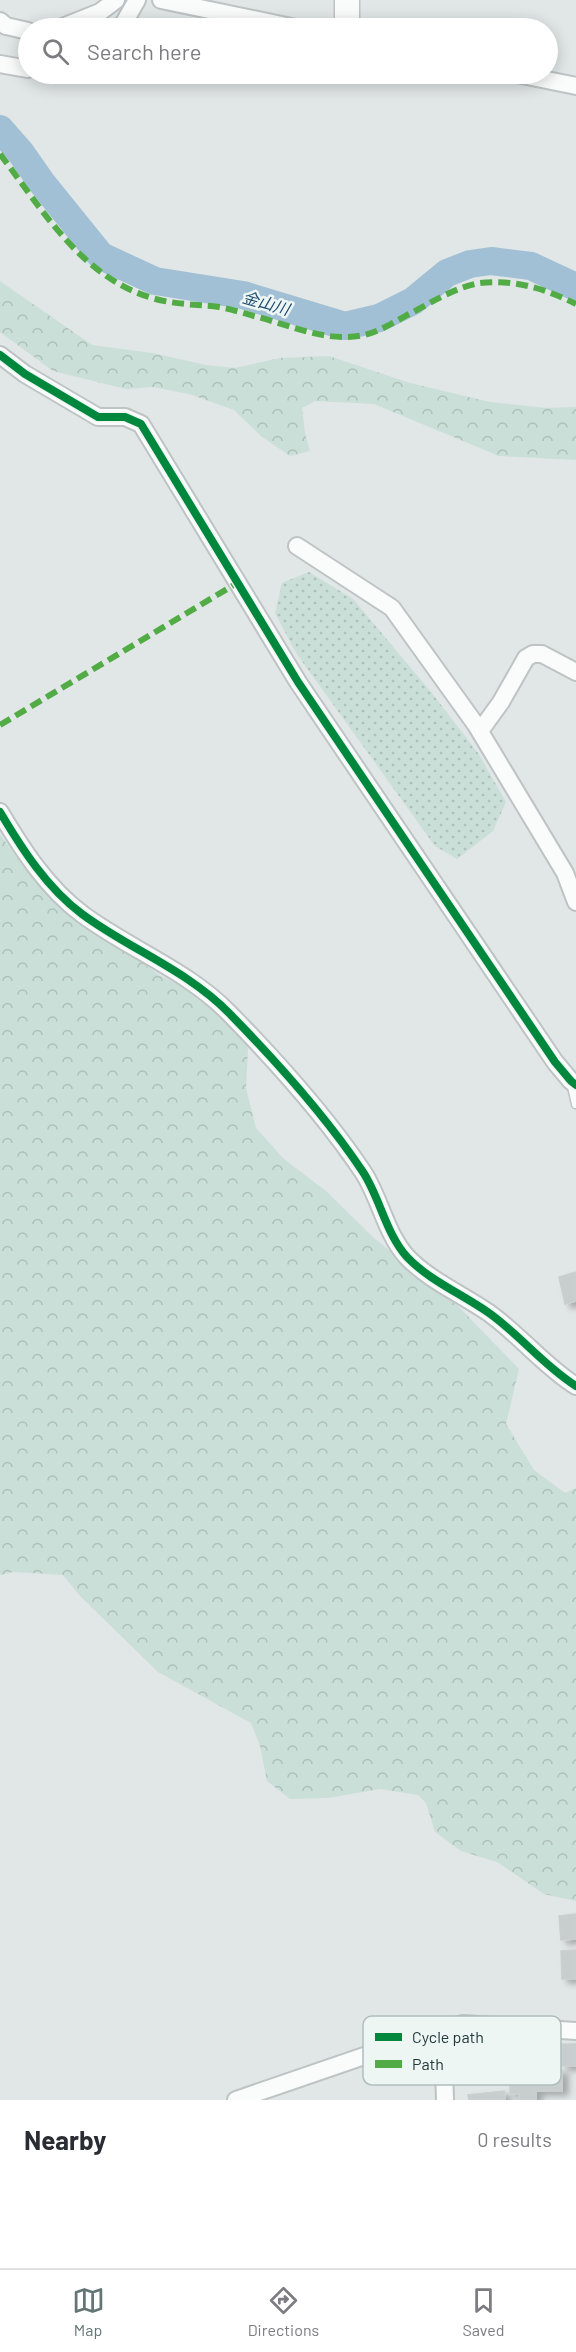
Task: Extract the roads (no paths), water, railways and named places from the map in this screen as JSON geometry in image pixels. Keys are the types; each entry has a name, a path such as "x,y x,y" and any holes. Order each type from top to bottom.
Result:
{"street":[{"path":"85,18 100,12 116,0"},
{"path":"127,18 137,0"},
{"path":"161,0 248,18"},
{"path":"347,0 347,18"},
{"path":"0,21 6,26 18,29"},
{"path":"0,64 18,67"},
{"path":"558,82 576,86"},
{"path":"0,355 25,374 98,417 125,417 141,424 298,682 555,1062 573,1083"},
{"path":"297,546 392,608 480,731 565,873 576,902"},
{"path":"480,731 501,702 525,658 533,654 542,654 576,672"},
{"path":"0,812 27,854 63,897 82,914 211,996 283,1072 349,1151 374,1192 395,1239 405,1255 448,1289 488,1312 520,1338 560,1376 576,1386"},
{"path":"561,2030 576,2031"},
{"path":"236,2100 363,2056"},
{"path":"445,2085 445,2100"}],"lane":[{"path":"573,1083 576,1104"}],"waterway":[{"name":"金山川","path":"0,129 101,256 155,281 243,295 345,326 379,318 413,301 447,273 470,264 491,261 531,266 576,287"}]}
